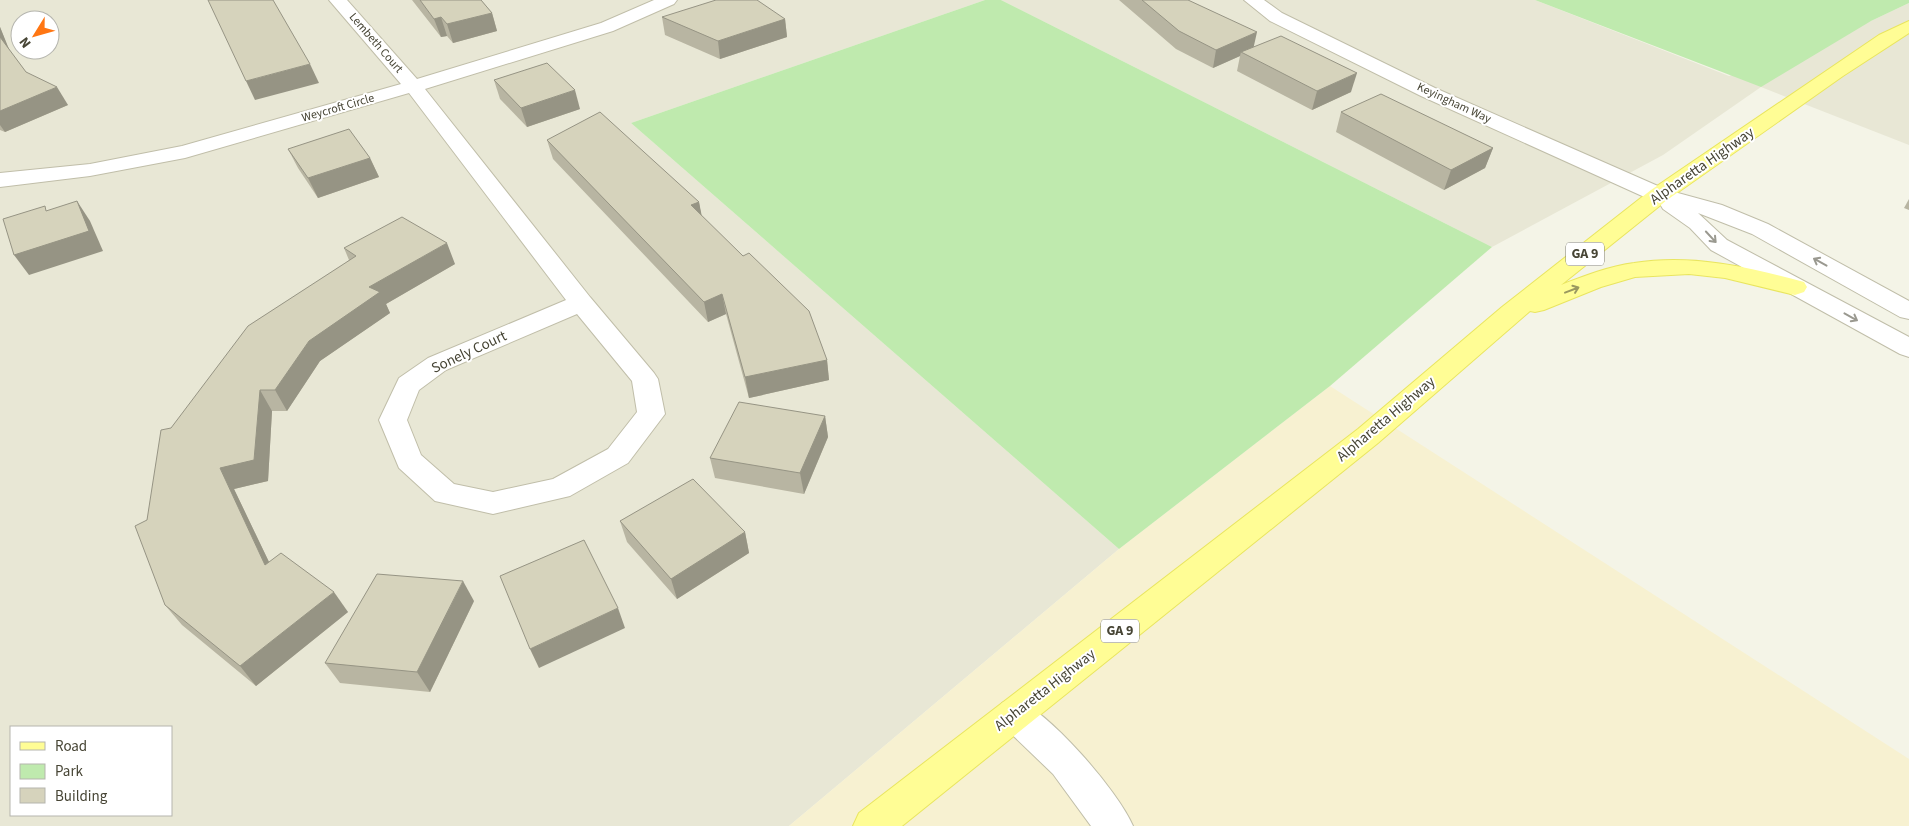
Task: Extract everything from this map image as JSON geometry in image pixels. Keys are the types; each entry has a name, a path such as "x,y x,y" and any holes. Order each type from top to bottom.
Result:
{"main road":[{"name":"Alpharetta Highway","path":"872,826 1368,436 1511,313 1659,195 1844,66 1885,39 1909,26"},
{"path":"1511,313 1592,282 1634,270 1689,267 1716,270 1795,287"}],"street":[{"name":"Lembeth Court","path":"338,0 413,86"},
{"name":"Weycroft Circle","path":"0,180 90,170 185,152 607,27 668,0"},
{"name":"Keyingham Way","path":"1254,0 1276,17 1428,92 1659,195"},
{"name":"Sonely Court","path":"413,86 581,303 645,378 651,414 618,456 560,488 493,504 445,493 409,461 393,420 408,385 437,364 581,303"},
{"path":"1659,195 1698,223 1719,245 1909,348"},
{"path":"1659,195 1714,210 1760,229 1909,311"},
{"path":"1014,714 1066,762 1114,826"}],"shaded area":[{"path":"0,0 985,0 631,123 1119,549 789,826 0,826"},
{"path":"1001,0 1535,0 1729,76 1871,21 1909,3 1909,145 1761,87 1663,155 1492,247"},
{"path":"1330,386 1909,759 1909,826 789,826 1119,549"}],"green space":[{"path":"985,0 1001,0 1492,247 1330,386 1119,549 631,123"},
{"path":"1535,0 1909,0 1909,3 1871,21 1761,87"}],"building":[{"path":"208,0 273,0 310,64 246,81"},
{"path":"420,0 481,0 492,13 447,24 441,17 434,19"},
{"path":"716,0 757,0 785,19 718,41 662,17"},
{"path":"1142,0 1188,0 1257,32 1216,50 1179,31"},
{"path":"1281,36 1357,73 1317,91 1241,52"},
{"path":"0,37 10,50 10,60 17,60 26,72 57,87 0,111"},
{"path":"547,63 575,90 521,108 494,80"},
{"path":"1381,94 1493,148 1451,170 1341,112"},
{"path":"600,112 699,202 691,205 743,256 749,253 809,311 827,360 745,377 722,294 704,302 547,140"},
{"path":"349,129 370,158 308,178 288,149"},
{"path":"77,201 89,231 14,255 3,219 45,206 46,211"},
{"path":"402,217 447,243 369,287 380,292 309,341 275,390 260,390 254,460 220,468 265,565 281,553 334,592 240,666 165,605 135,526 147,520 161,430 171,428 248,326 356,256 344,248"},
{"path":"739,402 825,416 800,473 710,458"},
{"path":"693,479 745,532 671,579 620,521"},
{"path":"584,540 618,608 530,649 500,576"},
{"path":"377,574 463,581 417,672 325,663"}]}
